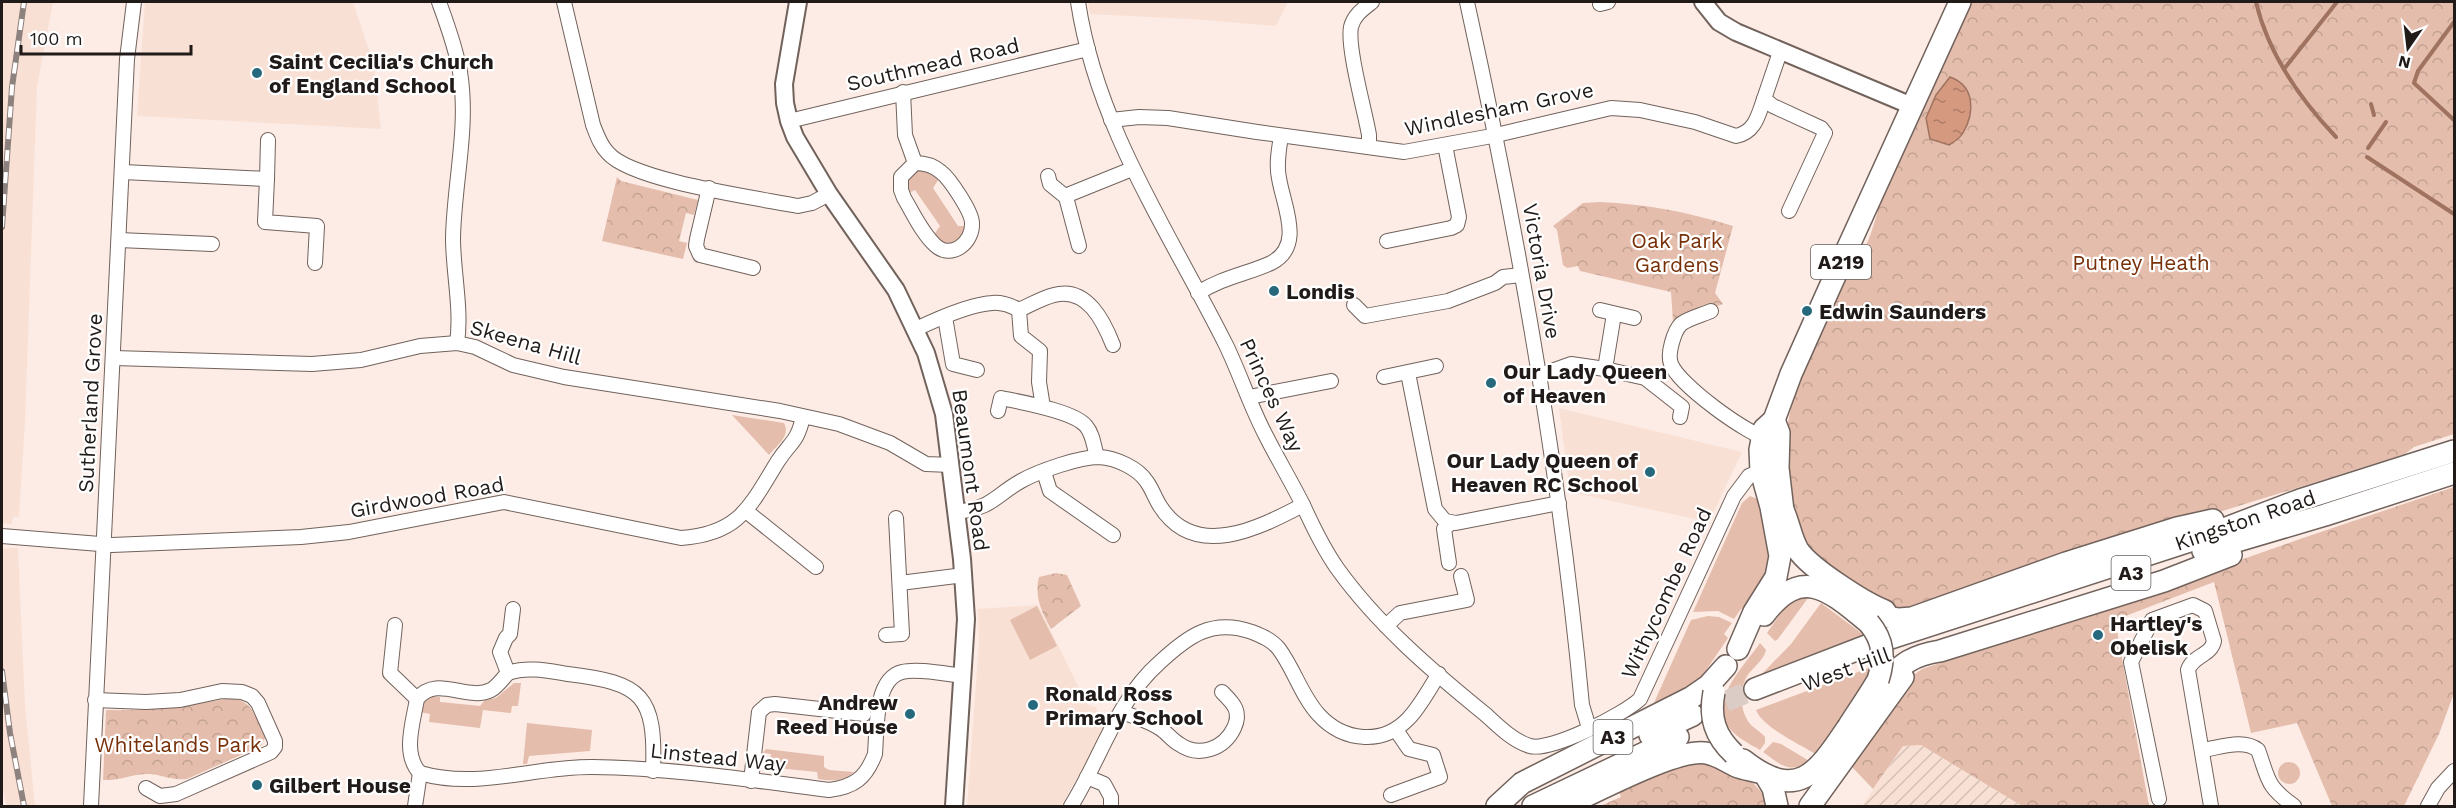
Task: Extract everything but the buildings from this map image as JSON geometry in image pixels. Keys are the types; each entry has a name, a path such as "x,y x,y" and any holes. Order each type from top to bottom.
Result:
{"main road":[{"name":"A219","path":"1776,504 1794,554 1821,589 1863,618 1882,643 1883,663 1874,687 1829,756 1818,769 1804,778 1763,775 1734,754 1723,742 1714,726 1712,709 1714,692 1779,568 1780,546 1770,473 1770,440 1779,433 1774,420 1791,374 1960,2"},
{"name":"Kingston Road","path":"1937,638 2300,500 2454,452"},
{"name":"Kingston Road","path":"1937,638 2164,581 2257,545 2325,515 2454,473"},
{"name":"A3","path":"1863,618 1899,619 1930,613 1959,600 2066,563 2176,528 2300,500"},
{"name":"A3","path":"1776,504 1797,547 1808,562 1876,608 1899,614 1959,600"},
{"name":"A219","path":"1732,658 1781,595 1793,588 1805,586 1821,589"},
{"name":"A3","path":"1874,687 1937,638"},
{"name":"West Hill","path":"1755,696 1869,645 1937,638"},
{"path":"1809,807 1907,672 1937,638"},
{"name":"A3","path":"1496,806 1522,783 1692,698 1708,686 1732,658"},
{"name":"A3","path":"1496,806 1695,722"},
{"name":"A3","path":"1533,807 1655,740"},
{"name":"A3","path":"1564,807 1664,761 1689,753 1712,754 1738,767 1763,775"},
{"name":"A219","path":"1809,807 1829,756"},
{"path":"1763,775 1773,788 1778,807"}],"street":[{"name":"Sutherland Grove","path":"91,807 128,59 134,2"},
{"path":"439,2 456,55 461,84 461,140 453,237 459,324 457,343"},
{"path":"564,2 593,124 599,141 608,154 644,174 798,206 812,203 829,195"},
{"name":"Beaumont Road","path":"798,2 784,84 789,121 799,145 829,195 896,290 916,329 934,377 944,414 964,575 966,619 954,807"},
{"name":"Princes Way","path":"1078,2 1088,49 1111,120 1132,169 1227,347 1264,432 1303,505 1317,537 1336,566 1386,626 1438,674 1510,735 1523,743"},
{"path":"1369,147 1351,27 1357,7 1372,2"},
{"name":"Victoria Drive","path":"1467,2 1497,135 1539,375 1559,503 1582,705 1589,728"},
{"path":"1703,2 1719,22 1736,32 1912,106"},
{"name":"Southmead Road","path":"789,121 1088,49"},
{"name":"Windlesham Grove","path":"1111,120 1139,117 1168,118 1404,152 1497,135 1611,108 1640,110 1695,122 1736,136 1750,130 1757,121 1780,52"},
{"path":"903,92 905,135 915,163"},
{"path":"1764,99 1773,106 1821,128 1825,133 1789,211"},
{"path":"1198,293 1233,275 1272,262 1283,254 1289,245 1290,233 1278,175 1281,136"},
{"path":"268,140 264,229 317,226 315,263"},
{"path":"1387,241 1457,225 1459,217 1445,146"},
{"path":"915,163 927,163 942,172 968,211 972,221 972,232 960,248 948,250 933,243 904,198 901,190 901,177 915,163"},
{"path":"1066,197 1132,169"},
{"path":"123,172 267,179"},
{"path":"1048,176 1050,184 1066,197 1079,246"},
{"path":"710,188 697,239 696,246 700,255 753,268"},
{"path":"119,240 212,244"},
{"path":"1354,305 1365,316 1448,301 1496,283 1503,277 1521,274"},
{"path":"916,329 990,303 1006,304 1019,310 1056,294 1084,300 1103,321 1113,345"},
{"path":"1019,310 1022,336 1040,351 1039,382 1044,407"},
{"path":"1600,310 1634,318"},
{"path":"1711,311 1683,322 1677,329 1670,353 1671,364 1682,379 1717,409 1744,429 1770,440"},
{"path":"1605,369 1614,314"},
{"path":"945,317 953,364 976,370"},
{"name":"Skeena Hill","path":"114,358 227,363 322,363 361,360 420,346 457,343 475,347 513,364 564,377 744,405 839,424 875,436 926,464 951,465"},
{"path":"1539,375 1571,364 1645,378 1682,407 1680,417"},
{"path":"1384,377 1436,366"},
{"path":"1407,373 1435,509 1445,521 1451,522 1559,503"},
{"path":"1249,397 1331,381"},
{"path":"998,411 1001,398 1044,407 1078,419 1087,426 1096,457"},
{"name":"Girdwood Road","path":"2,536 103,544 330,535 504,502 681,538 701,537 717,532 746,511 780,458 798,438 803,417"},
{"path":"956,512 984,507 1021,481 1096,457 1115,460 1128,466 1145,479 1160,507 1172,521 1198,535 1224,535 1252,529 1303,505"},
{"path":"1044,472 1050,491 1113,535"},
{"name":"Withycombe Road","path":"1523,743 1540,748 1551,746 1635,704 1645,692 1680,609 1734,496 1749,476 1770,473"},
{"path":"1742,487 1754,490 1776,504"},
{"path":"746,511 816,567"},
{"path":"886,635 902,634 896,518"},
{"path":"1449,563 1444,529 1451,522"},
{"path":"900,583 964,575"},
{"path":"1386,626 1400,613 1467,600 1461,576"},
{"path":"2159,799 2131,662 2152,620 2193,605 2205,611 2214,641 2209,651 2194,659 2188,670 2211,807"},
{"path":"508,673 500,652 510,634 513,609"},
{"path":"395,625 390,673 417,699"},
{"path":"1071,807 1122,711 1148,674 1186,641 1210,628 1242,628 1264,636 1278,647 1318,714 1336,730 1355,737 1380,737 1395,730 1414,712 1438,674"},
{"path":"415,807 420,774 414,766 410,750 417,699 431,688 477,693 490,690 508,673 527,670 603,678 629,689 639,697 650,715 654,740 653,771"},
{"name":"Linstead Way","path":"420,774 472,780 591,767 653,771 829,790 851,786 869,770 875,754 881,692 888,681 903,671 963,676"},
{"path":"95,700 146,702 180,700 232,690 252,696 258,703 275,741 275,747 271,752 176,794 160,796 146,788"},
{"path":"1122,711 1160,728 1180,745 1198,750 1211,749 1220,746 1229,736 1237,718 1238,711 1234,703 1222,692"},
{"path":"752,781 759,712 767,705 864,714"},
{"path":"1391,795 1440,777 1433,755 1409,749 1395,730"},
{"path":"2202,750 2242,744 2254,747 2258,750 2265,776 2274,792 2294,807"},
{"path":"2428,807 2438,788 2454,771"},
{"path":"1087,777 1104,784 1111,797 1111,804"}],"shaded area":[{"path":"2,2 53,2 37,87 25,422 19,517 13,517 12,524 2,523"},
{"name":"Saint Cecilia's Church of England School","path":"145,2 353,2 374,65 381,129 137,116"},
{"path":"1088,2 1288,2 1276,26 1090,14"},
{"name":"Our Lady Queen of Heaven RC School","path":"1559,408 1742,452 1708,524 1704,521 1570,492"},
{"path":"2,548 18,548 25,705 35,806 7,806 2,787"},
{"name":"Ronald Ross Primary School","path":"1038,605 1087,704 1097,708 1096,710 1104,717 1104,730 1061,806 967,806 979,642 978,609"},
{"path":"1921,745 2022,806 1862,806 1903,746"}],"green space":[{"name":"Putney Heath","path":"1971,2 2454,2 2454,434 2414,447 2405,454 2101,549 1948,600 1905,609 1888,609 1806,556 1785,481 1784,454 1793,402 1822,326 1847,274 1866,246 1880,204"},
{"path":"926,168 940,177 933,188 958,226 969,226 964,240 945,245 933,236 940,226 915,190 905,195 906,178 918,169"},
{"path":"617,177 621,181 698,200 694,215 686,213 679,241 687,243 683,259 602,241"},
{"name":"Oak Park Gardens","path":"1600,202 1667,210 1733,226 1715,293 1723,304 1673,322 1671,292 1580,271 1578,266 1567,268 1563,265 1557,230 1553,226 1583,203"},
{"path":"732,415 784,423 786,432 769,455"},
{"path":"2454,487 2454,693 2439,734 2404,806 2332,806 2297,723 2251,733 2214,582 2115,620 2149,806 2022,806 1921,745 1903,746 1873,789 1851,766 1915,674 1922,669"},
{"path":"1750,496 1763,501 1776,555 1747,609 1741,609 1734,619 1718,611 1693,612 1742,503"},
{"path":"1056,573 1067,575 1081,606 1051,629 1040,604 1038,584 1039,577"},
{"path":"1798,598 1808,598 1775,641 1767,633 1785,607"},
{"path":"1821,603 1868,638 1757,679 1791,644"},
{"path":"1037,606 1057,646 1030,660 1010,620"},
{"path":"1708,616 1719,617 1732,623 1724,634 1728,638 1696,685 1649,714 1691,620"},
{"path":"1760,643 1766,650 1743,684 1742,706 1751,725 1765,737 1765,743 1760,750 1741,739 1726,723 1723,702 1732,681"},
{"path":"1874,666 1872,673 1817,755 1774,729 1756,710"},
{"path":"514,683 521,683 518,706 512,706 511,713 483,710 480,728 429,722 430,714 420,712 424,702 432,696 440,697 440,702 480,706 485,700 496,698"},
{"name":"Whitelands Park","path":"231,698 244,703 257,718 265,738 261,746 187,779 145,774 103,780 106,710 137,710"},
{"path":"527,723 592,730 590,751 529,756 527,764 523,764"},
{"path":"1773,742 1781,744 1811,762 1797,767 1781,764 1763,752"},
{"path":"766,749 824,756 824,767 829,770 854,772 846,778 832,780 818,779 817,772 777,768 776,771 763,770 764,766 769,767 771,754 763,753"},
{"path":"1682,759 1715,762 1732,768 1745,776 1757,788 1769,806 1600,806 1621,797 1618,789"},
{"path":"2289,762 2297,765 2300,773 2297,781 2289,784 2281,781 2278,773 2281,765"}],"water":[{"path":"1950,77 1964,87 1968,93 1971,108 1963,133 1949,145 1930,139 1926,118 1936,95"}],"waterway":[{"path":"2256,2 2268,39 2287,74 2310,107 2336,137"},
{"path":"2284,69 2337,2"},
{"path":"2454,22 2418,71 2414,83 2454,120"},
{"path":"2371,104 2374,115"},
{"path":"2368,148 2386,122"},
{"path":"2367,157 2454,214"}],"tunnel":[{"path":"1697,714 1755,689"}],"railway":[{"path":"2,227 12,87 24,2"},
{"path":"2,671 10,733 24,806"}],"place":[{"name":"Saint Cecilia's Church of England School","path":"257,73"},
{"name":"Londis","path":"1274,291"},
{"name":"Edwin Saunders","path":"1807,311"},
{"name":"Our Lady Queen of Heaven","path":"1491,383"},
{"name":"Our Lady Queen of Heaven RC School","path":"1650,472"},
{"name":"Hartley's Obelisk","path":"2098,635"},
{"name":"Ronald Ross Primary School","path":"1033,705"},
{"name":"Andrew Reed House","path":"910,714"},
{"name":"Gilbert House","path":"257,785"}]}
